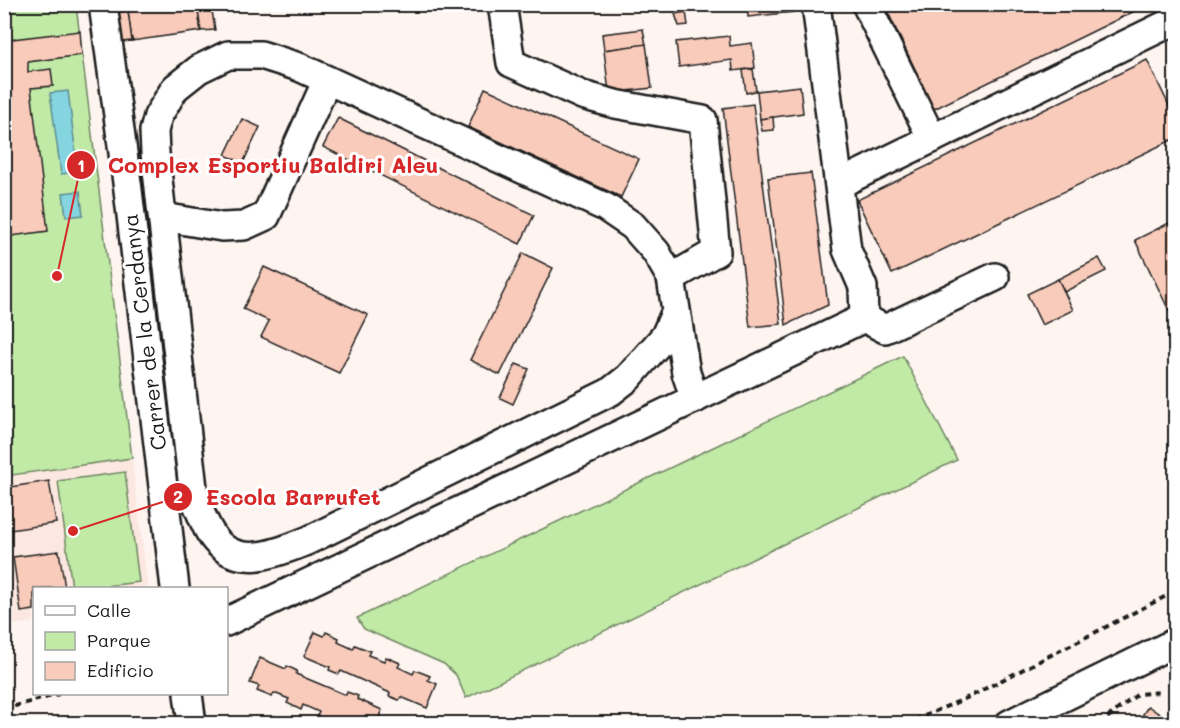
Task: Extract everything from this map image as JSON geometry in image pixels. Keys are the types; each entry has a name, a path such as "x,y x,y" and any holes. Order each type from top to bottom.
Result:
{"street":[{"name":"Carrer de la Cerdanya","path":"103,4 128,190 175,587"},
{"path":"502,4 511,63 582,95 615,104 703,120 716,252 671,278"},
{"path":"816,4 847,250 863,287 864,318"},
{"path":"866,4 932,139"},
{"path":"839,184 1176,20"},
{"path":"676,310 665,336 628,378 610,392 308,541 264,556 239,555 217,543 205,523 194,496 154,153 154,131 158,116 175,88 199,69 228,55 261,55 299,67 605,207 633,226 656,252 671,278 686,373 695,399"},
{"path":"163,216 222,227 244,226 266,216 327,80"},
{"path":"864,318 885,330 995,277"},
{"path":"228,621 864,318"},
{"path":"1009,723 1176,642"},
{"path":"188,695 192,723"}],"path":[{"path":"905,723 969,696 1176,591"},
{"path":"1099,723 1138,694 1161,692"},
{"path":"4,709 52,695"}],"shaded area":[{"path":"132,458 148,587 33,587 33,622 5,626 4,476"}],"green space":[{"path":"4,5 76,5 132,458 5,476"},
{"path":"903,356 957,460 466,698 456,675 444,664 364,629 357,618"},
{"path":"125,472 139,582 97,587 72,587 58,481"}],"water":[{"path":"68,91 78,172 61,174 50,93"},
{"path":"80,191 83,215 66,217 63,193"}],"building":[{"path":"172,4 197,4 201,31 132,41 128,11"},
{"path":"197,4 211,4 215,30 201,31"},
{"path":"747,4 792,4 793,12 748,17"},
{"path":"884,4 1149,4 934,109"},
{"path":"128,11 132,41 121,42 117,12"},
{"path":"686,12 688,25 679,26 675,14"},
{"path":"643,29 646,45 604,50 602,34"},
{"path":"80,31 82,55 28,62 28,72 51,69 53,86 31,88 48,231 4,237 4,40"},
{"path":"729,36 730,46 752,43 755,68 733,71 732,60 679,67 676,42"},
{"path":"646,44 652,88 609,93 604,50"},
{"path":"1147,60 1176,120 1176,138 892,274 857,200"},
{"path":"753,69 756,91 746,93 743,70"},
{"path":"800,86 803,113 760,119 757,91"},
{"path":"485,88 639,159 621,197 468,127"},
{"path":"753,104 781,324 750,327 723,108"},
{"path":"773,117 774,130 762,131 760,119"},
{"path":"338,118 534,215 520,244 323,147"},
{"path":"242,119 260,127 243,163 225,155"},
{"path":"811,173 828,305 786,325 768,178"},
{"path":"1171,222 1176,232 1176,325 1135,240"},
{"path":"523,253 553,268 500,375 470,360"},
{"path":"1099,258 1106,271 1064,292 1058,279"},
{"path":"264,267 368,315 339,373 261,337 269,321 243,309"},
{"path":"1058,279 1073,310 1042,325 1027,294"},
{"path":"516,364 529,369 513,404 500,398"},
{"path":"49,481 56,523 4,531 4,488"},
{"path":"59,551 65,587 33,587 33,610 21,612 13,557"},
{"path":"315,632 324,636 326,632 339,638 338,642 353,649 355,645 370,651 368,655 384,661 386,657 400,663 398,667 413,674 415,670 430,676 428,680 437,684 427,708 401,697 399,700 389,696 390,693 341,671 339,674 329,670 330,667 304,656"},
{"path":"260,658 286,669 287,666 297,671 296,674 346,695 347,692 358,696 357,699 382,710 377,724 347,724 333,718 331,722 317,716 319,712 303,705 301,710 287,703 289,699 274,693 272,697 257,691 259,686 250,683"},
{"path":"1148,706 1165,718 1162,722 1164,724 1137,724"},
{"path":"275,716 278,724 259,724"}],"place":[{"name":"Complex Esportiu Baldiri Aleu","path":"57,276"},
{"name":"Escola Barrufet","path":"73,531"}]}
